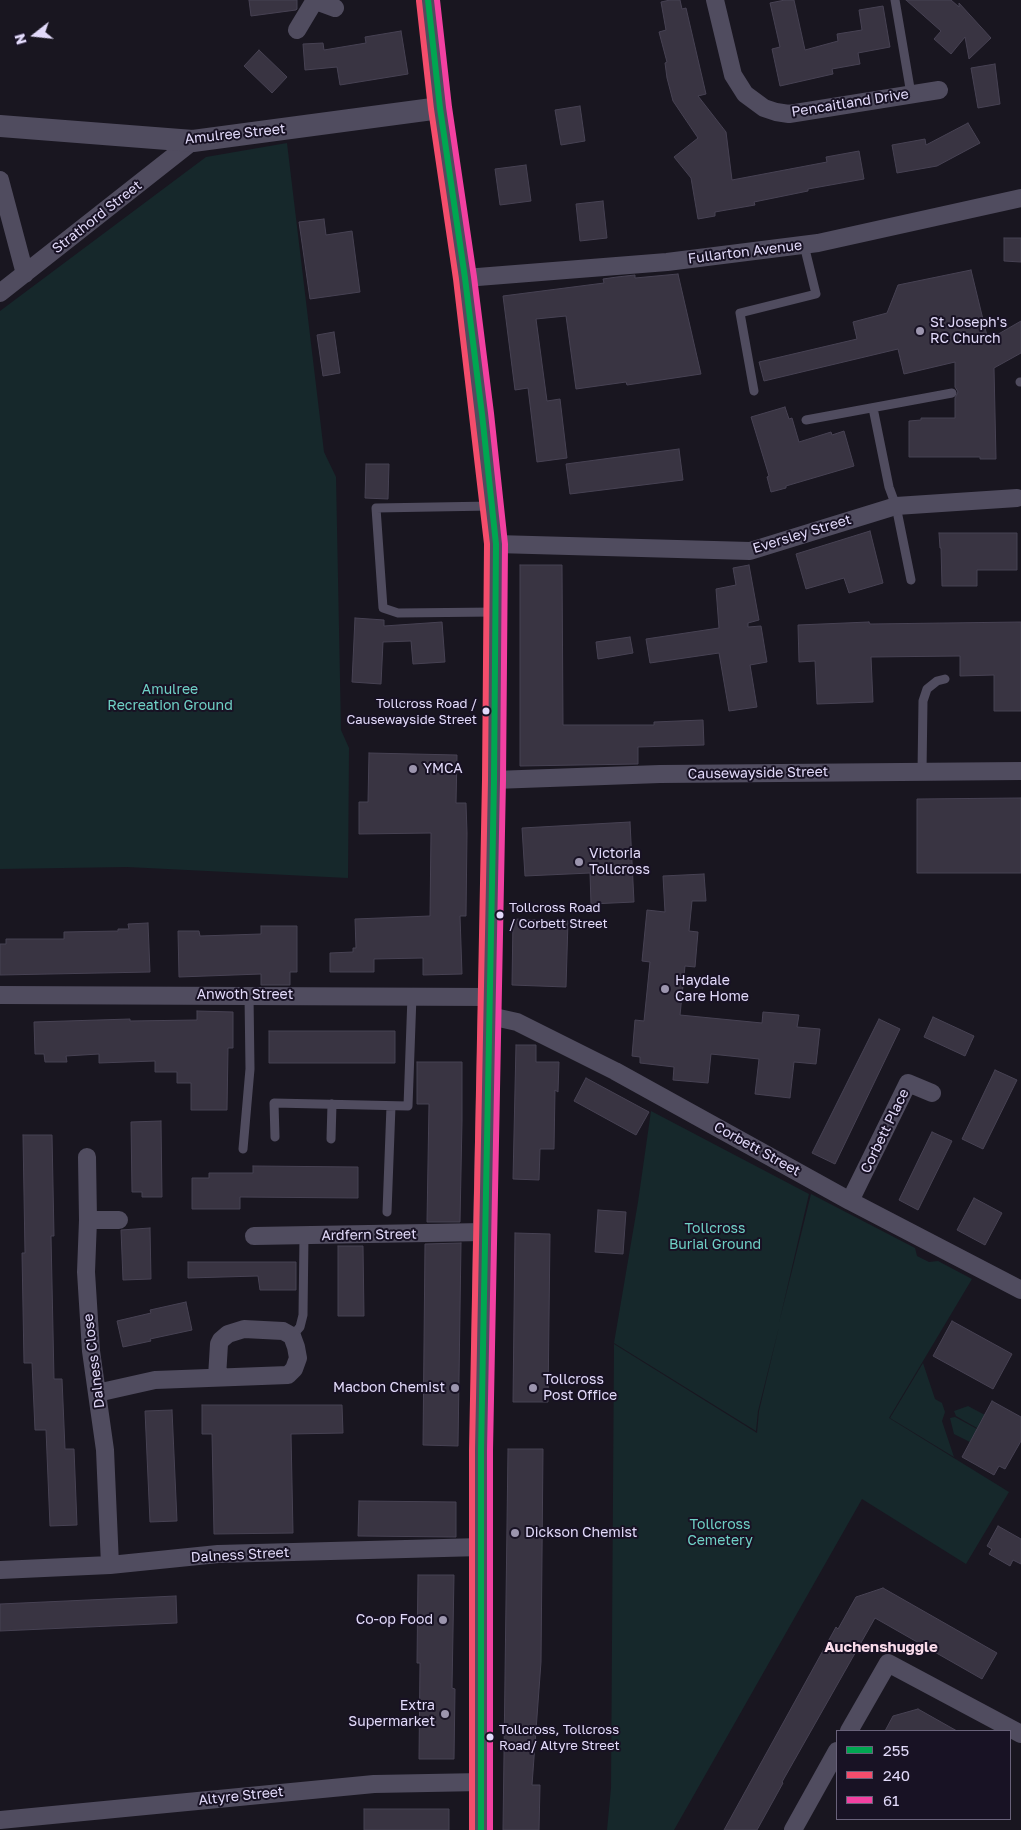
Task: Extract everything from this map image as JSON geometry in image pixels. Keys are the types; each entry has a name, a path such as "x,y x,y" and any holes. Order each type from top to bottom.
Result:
{"street":[{"path":"297,30 316,0 335,8"},
{"path":"428,0 440,108 465,278 496,544 494,780 484,1232 481,1830"},
{"name":"Pencaitland Drive","path":"715,0 733,75 745,94 764,108 789,114 939,90"},
{"name":"Amulree Street","path":"0,126 193,141 440,108"},
{"name":"Strathord Street","path":"0,293 193,141"},
{"path":"0,180 25,274"},
{"name":"Fullarton Avenue","path":"465,278 667,262 804,245 1021,198"},
{"name":"Eversley Street","path":"496,544 750,551 896,506 1017,498"},
{"name":"Causewayside Street","path":"494,780 660,774 1021,770"},
{"name":"Anwoth Street","path":"0,995 412,996 490,1006"},
{"name":"Corbett Street","path":"490,1006 517,1022 614,1071 850,1201 1021,1290"},
{"name":"Corbett Place","path":"850,1201 908,1083 932,1093"},
{"name":"Dalness Close","path":"87,1157 88,1220 86,1282 91,1351 105,1450 110,1565"},
{"path":"88,1220 119,1220"},
{"name":"Ardfern Street","path":"254,1236 484,1232"},
{"path":"98,1393 155,1380 288,1375 294,1369 298,1358 292,1336 283,1331 244,1329 228,1334 220,1340 217,1377"},
{"name":"Dalness Street","path":"0,1570 110,1565 218,1554 481,1547"},
{"path":"850,1730 888,1663 1021,1734"},
{"path":"792,1830 836,1753"},
{"name":"Altyre Street","path":"0,1820 374,1784 482,1782"}],"lane":[{"path":"895,0 911,94"},
{"path":"754,392 740,313 816,294 804,245"},
{"path":"806,420 952,393"},
{"path":"873,408 911,580"},
{"path":"492,506 376,508 383,608 398,613 495,612"},
{"path":"922,772 923,700 927,688 945,679"},
{"path":"243,1149 250,1069 249,996"},
{"path":"274,1137 274,1103 408,1106 412,996"},
{"path":"331,1139 332,1104"},
{"path":"387,1212 391,1106"},
{"path":"292,1336 300,1327 303,1314 304,1236"}],"green space":[{"name":"Amulree Recreation Ground","path":"287,143 324,452 336,477 341,730 349,748 348,878 127,867 0,869 0,311 206,157"},
{"name":"Tollcross Cemetery","path":"651,1111 809,1194 779,1323 811,1194 915,1248 917,1256 929,1262 938,1261 972,1279 889,1418 1009,1492 966,1564 862,1499 674,1830 607,1830 611,1788 614,1344 757,1433 759,1411 779,1327 758,1411 756,1431 614,1343"},
{"path":"923,1363 935,1399 942,1403 945,1412 942,1421 954,1457 890,1418"},
{"path":"968,1406 985,1415 977,1428 956,1416 954,1411"},
{"path":"955,1417 977,1429 970,1442 954,1434 950,1418"}],"building":[{"path":"249,0 297,0 297,9 251,16"},
{"path":"680,0 682,9 686,8 706,94 698,96 726,132 732,180 827,162 826,157 859,151 864,179 808,189 808,191 754,202 755,205 715,212 715,216 698,219 691,178 674,157 698,138 673,101 667,78 665,63 667,62 659,32 666,30 661,2"},
{"path":"794,0 805,50 838,41 837,34 862,30 859,10 883,6 890,47 858,53 860,64 832,69 833,74 780,86 772,49 780,47 770,3"},
{"path":"906,0 951,0 959,7 959,3 991,38 969,59 965,37 951,54 934,39 941,31"},
{"path":"401,31 408,74 340,85 337,67 305,70 303,44 323,43 324,50 366,43 365,37"},
{"path":"259,50 287,77 272,93 244,66"},
{"path":"995,64 1000,104 978,108 971,68"},
{"path":"580,106 585,141 561,145 555,110"},
{"path":"968,123 980,143 937,166 897,173 892,145 925,139 926,145"},
{"path":"526,165 531,201 500,205 495,169"},
{"path":"603,201 607,238 580,241 576,204"},
{"path":"324,219 326,235 352,231 360,292 310,299 299,222"},
{"path":"1004,238 1021,238 1021,262 1004,261"},
{"name":"St Joseph's RC Church","path":"971,270 988,340 1021,321 1021,353 994,368 996,459 980,459 980,457 909,457 909,421 921,420 921,418 955,418 955,398 958,392 955,387 955,362 904,374 898,349 764,381 759,362 857,339 853,322 887,313 898,285"},
{"path":"678,274 701,374 627,385 626,382 576,389 566,316 536,319 547,401 560,399 567,458 537,462 528,388 515,390 503,296 604,283 603,279 617,277 635,275 635,278"},
{"path":"334,332 340,373 323,376 317,335"},
{"path":"785,407 789,419 792,418 799,442 831,432 832,435 844,431 854,466 771,492 767,477 769,476 751,417"},
{"path":"679,449 683,480 570,494 566,464"},
{"path":"366,464 389,464 388,499 365,498"},
{"path":"870,531 883,583 849,593 844,578 806,589 796,554"},
{"path":"939,533 1017,533 1017,570 977,570 977,586 942,586"},
{"path":"520,565 562,565 563,725 654,725 654,722 703,720 704,745 638,747 638,764 520,766"},
{"path":"749,565 759,620 748,623 748,627 761,626 767,662 750,665 757,707 729,711 719,653 650,663 646,639 719,628 716,589 736,585 733,568"},
{"path":"355,618 384,620 384,626 442,622 445,662 413,664 411,641 383,642 381,684 352,682"},
{"path":"869,622 870,624 1021,622 1021,711 994,711 994,675 960,676 960,656 871,657 873,702 817,704 815,661 799,662 798,625"},
{"path":"630,637 633,653 598,659 596,642"},
{"path":"369,753 457,755 456,803 466,803 467,833 466,916 460,916 462,974 423,975 423,958 374,959 374,972 330,972 330,953 353,952 353,948 356,948 355,919 430,916 431,833 359,834 359,802 368,802"},
{"path":"1021,798 1021,873 917,873 917,799"},
{"name":"Victoria Tollcross","path":"630,822 634,902 591,904 590,873 525,876 522,828"},
{"name":"Haydale Care Home","path":"704,874 706,901 692,901 689,931 698,932 695,967 685,966 680,1015 762,1023 763,1012 799,1015 797,1027 820,1029 816,1064 794,1062 790,1098 755,1094 759,1059 711,1054 708,1083 673,1080 674,1067 640,1063 640,1057 632,1056 635,1020 644,1021 650,962 642,961 647,910 665,912 663,876"},
{"path":"513,919 568,921 566,987 512,985"},
{"path":"148,923 150,972 0,975 0,944 6,944 6,939 64,939 64,932 118,931 118,929 129,929 128,924"},
{"path":"261,926 297,926 297,972 290,972 290,985 261,985 261,974 179,977 178,931 199,931 200,936 261,934"},
{"path":"197,1011 233,1012 233,1048 228,1048 227,1110 191,1110 191,1083 177,1083 177,1072 155,1072 155,1061 99,1063 99,1054 66,1056 67,1062 45,1062 44,1054 35,1054 34,1022 130,1019 130,1021 197,1020"},
{"path":"933,1017 974,1036 965,1056 924,1037"},
{"path":"879,1019 900,1029 835,1164 812,1153"},
{"path":"269,1031 395,1031 395,1063 269,1063"},
{"path":"516,1045 536,1045 536,1062 559,1062 558,1092 555,1090 554,1149 540,1149 539,1180 513,1179"},
{"path":"417,1062 462,1062 460,1222 427,1222 429,1104 417,1104"},
{"path":"995,1070 1017,1080 983,1149 962,1139"},
{"path":"586,1078 649,1112 636,1135 574,1101"},
{"path":"161,1121 162,1197 142,1197 142,1192 132,1192 131,1122"},
{"path":"932,1132 952,1141 918,1210 899,1200"},
{"path":"23,1135 52,1135 54,1236 51,1236 54,1379 62,1379 65,1449 74,1449 77,1525 50,1526 46,1430 35,1430 32,1363 24,1363 22,1253 25,1253"},
{"path":"253,1166 358,1167 358,1198 240,1197 240,1209 192,1209 192,1178 209,1178 209,1173 253,1173"},
{"path":"974,1198 1002,1213 985,1245 957,1230"},
{"path":"598,1210 626,1212 623,1254 595,1252"},
{"path":"150,1228 151,1279 123,1280 121,1230"},
{"path":"515,1233 550,1234 548,1402 513,1402"},
{"path":"461,1243 458,1446 423,1445 425,1244"},
{"path":"338,1246 363,1246 364,1316 338,1316"},
{"path":"188,1262 296,1262 296,1290 260,1290 258,1276 188,1278"},
{"path":"186,1302 192,1330 123,1347 117,1321 151,1313 150,1310"},
{"path":"952,1321 1012,1354 993,1389 933,1356"},
{"path":"992,1401 1021,1417 1021,1441 1005,1469 999,1466 994,1475 962,1457"},
{"path":"202,1405 342,1405 343,1433 291,1434 293,1533 214,1534 212,1434 202,1434"},
{"path":"172,1410 177,1521 150,1522 145,1411"},
{"path":"508,1449 543,1449 541,1662 532,1785 540,1785 539,1830 503,1830"},
{"path":"359,1501 456,1502 456,1537 358,1536"},
{"path":"998,1526 1021,1539 1021,1564 1013,1560 1010,1566 989,1554 992,1549 987,1546"},
{"path":"418,1575 454,1575 452,1688 455,1689 454,1759 419,1759 420,1663 417,1663"},
{"path":"883,1588 997,1653 982,1679 875,1618 782,1782 757,1830 724,1830 836,1627 838,1629 856,1597"},
{"path":"176,1596 177,1623 0,1631 0,1604"},
{"path":"918,1709 955,1730 886,1730 893,1716"},
{"path":"364,1809 449,1809 449,1830 364,1830"}],"transit line":[{"name":"255","path":"428,0 440,108 465,278 496,544 494,780 481,1450 481,1830"},
{"name":"61","path":"437,0 449,107 474,277 505,544 503,780 490,1450 490,1830"},
{"name":"240","path":"419,1 431,109 456,279 487,544 485,780 472,1450 472,1830"}],"place":[{"name":"St Joseph's RC Church","path":"920,331"},
{"name":"Tollcross Road / Causewayside Street","path":"486,711"},
{"name":"YMCA","path":"413,769"},
{"name":"Victoria Tollcross","path":"579,862"},
{"name":"Tollcross Road / Corbett Street","path":"500,915"},
{"name":"Haydale Care Home","path":"665,989"},
{"name":"Macbon Chemist","path":"455,1388"},
{"name":"Tollcross Post Office","path":"533,1388"},
{"name":"Dickson Chemist","path":"515,1533"},
{"name":"Co-op Food","path":"443,1620"},
{"name":"Extra Supermarket","path":"445,1714"},
{"name":"Tollcross, Tollcross Road/ Altyre Street","path":"490,1737"}],"district":[{"name":"Auchenshuggle","path":"881,1647"}],"park label":[{"name":"Tollcross Burial Ground","path":"715,1238"}]}
